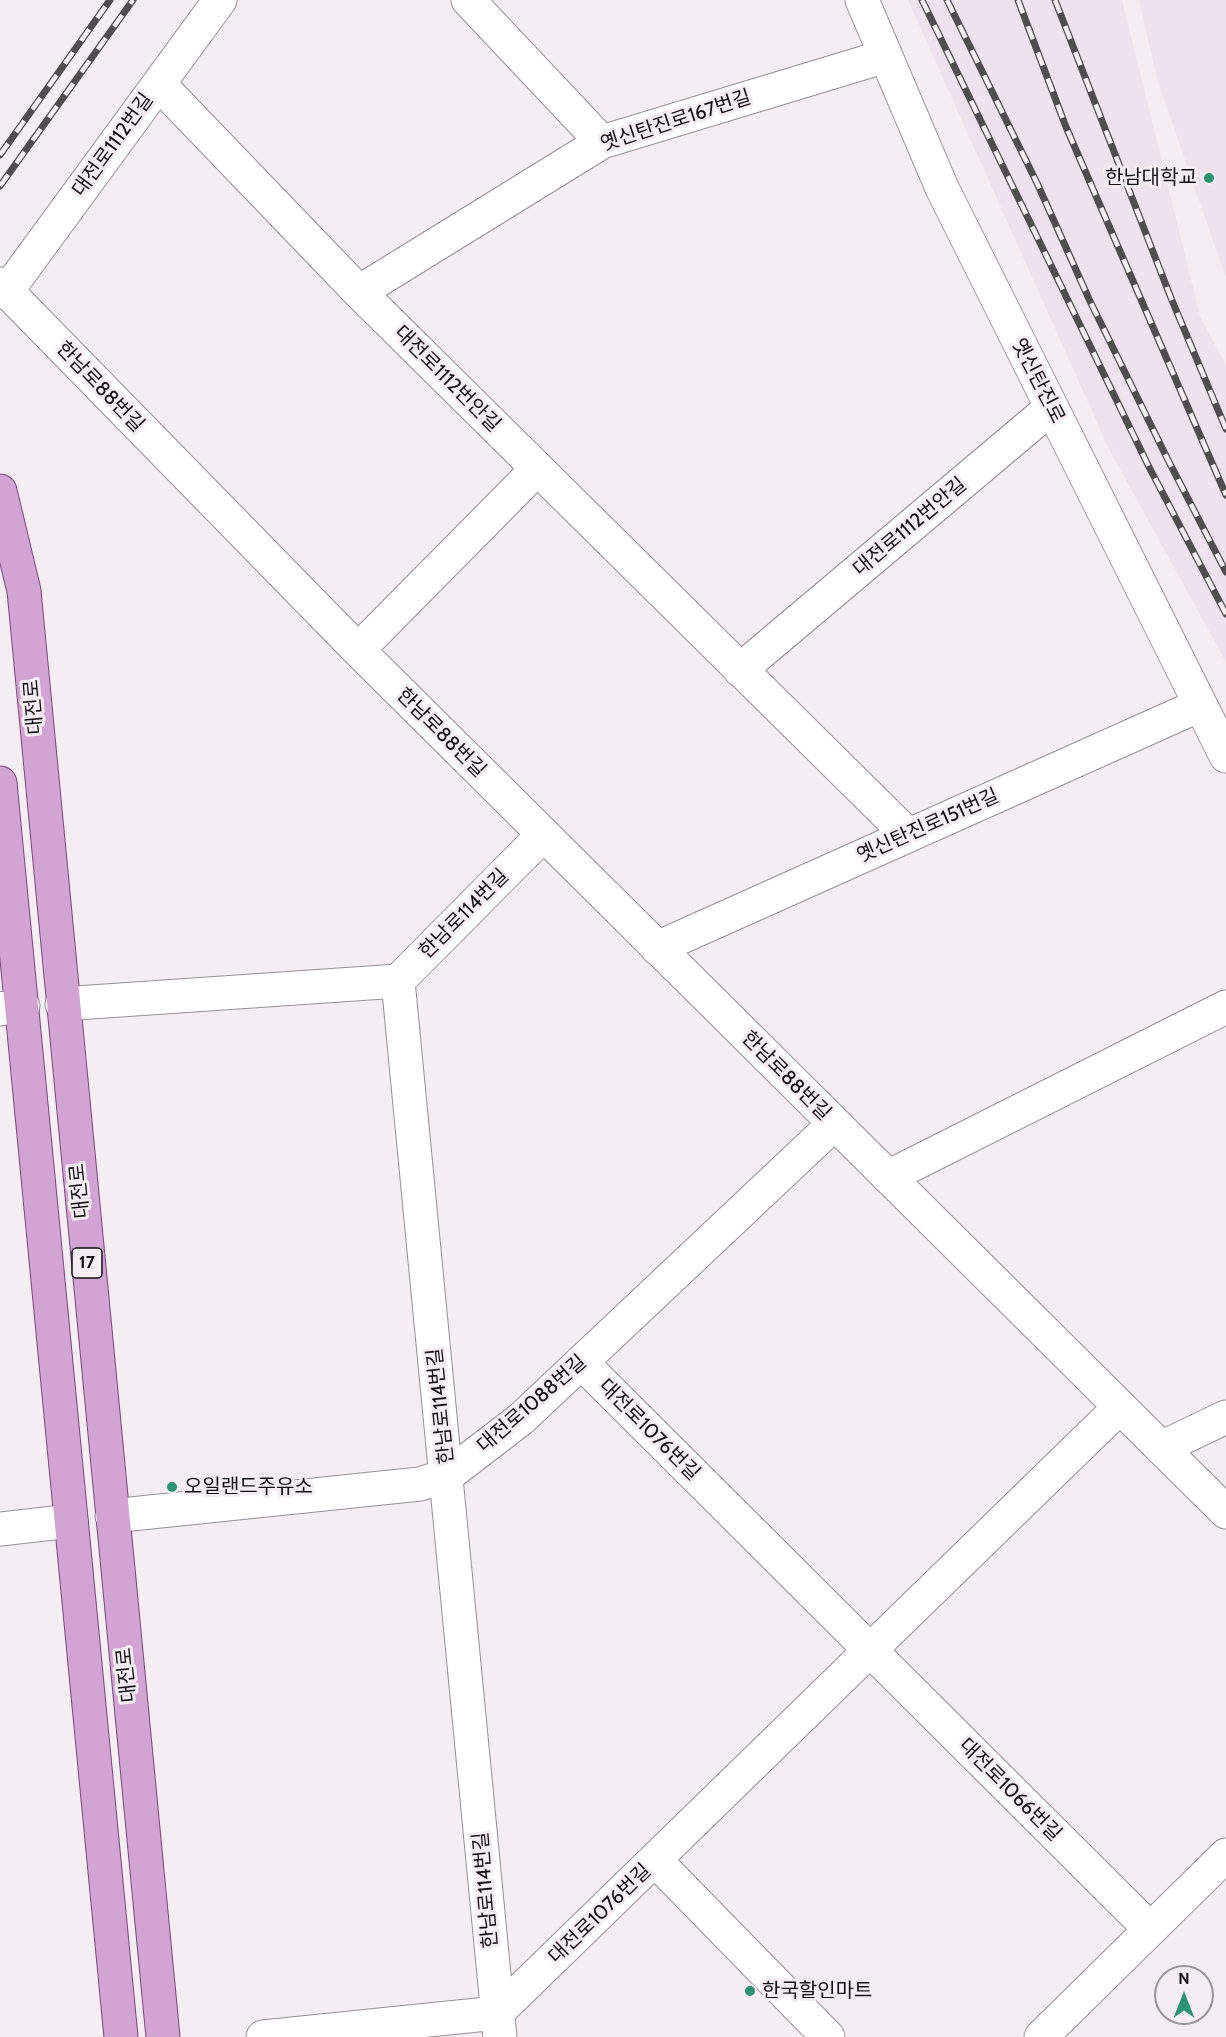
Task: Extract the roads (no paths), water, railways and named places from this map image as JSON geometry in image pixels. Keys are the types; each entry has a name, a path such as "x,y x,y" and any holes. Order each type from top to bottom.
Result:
{"main road":[{"name":"대전로","path":"0,491 24,591 163,2037"},
{"name":"대전로","path":"0,783 11,1007 71,1521 121,2037"}],"street":[{"name":"대전로1112번길","path":"3,288 159,84 220,0"},
{"path":"468,0 602,142"},
{"name":"옛신탄진로","path":"862,0 942,188 1226,756"},
{"name":"옛신탄진로167번길","path":"359,292 602,142 886,56"},
{"name":"대전로1112번안길","path":"159,84 359,292 908,835"},
{"name":"한남로88번길","path":"3,288 358,651 1226,1512"},
{"name":"대전로1112번안길","path":"740,670 1051,408"},
{"path":"358,651 537,468"},
{"name":"옛신탄진로151번길","path":"657,948 1200,705"},
{"name":"한남로114번길","path":"499,2025 448,1475 398,981 543,835"},
{"path":"62,1004 398,981"},
{"path":"888,1176 1226,1007"},
{"name":"대전로1088번길","path":"112,1516 420,1484 448,1475 521,1419 834,1124"},
{"name":"대전로1076번길","path":"581,1362 870,1650"},
{"name":"대전로1076번길","path":"499,2025 655,1860 1120,1407"},
{"path":"1161,1448 1226,1417"},
{"path":"0,1529 71,1521"},
{"name":"대전로1066번길","path":"870,1650 1150,1929"},
{"path":"1041,2037 1226,1854"},
{"path":"655,1860 828,2037"},
{"path":"263,2037 499,2025"}],"railway":[{"path":"0,155 110,0"},
{"path":"0,186 133,0"},
{"path":"922,0 1149,467 1226,614"},
{"path":"947,0 1037,183 1089,299 1226,572"},
{"path":"1018,0 1066,127 1226,495"},
{"path":"1055,0 1171,298 1226,429"}],"place":[{"name":"한남대학교","path":"1209,178"},
{"name":"오일랜드주유소","path":"172,1487"},
{"name":"한국할인마트","path":"750,1991"}]}
